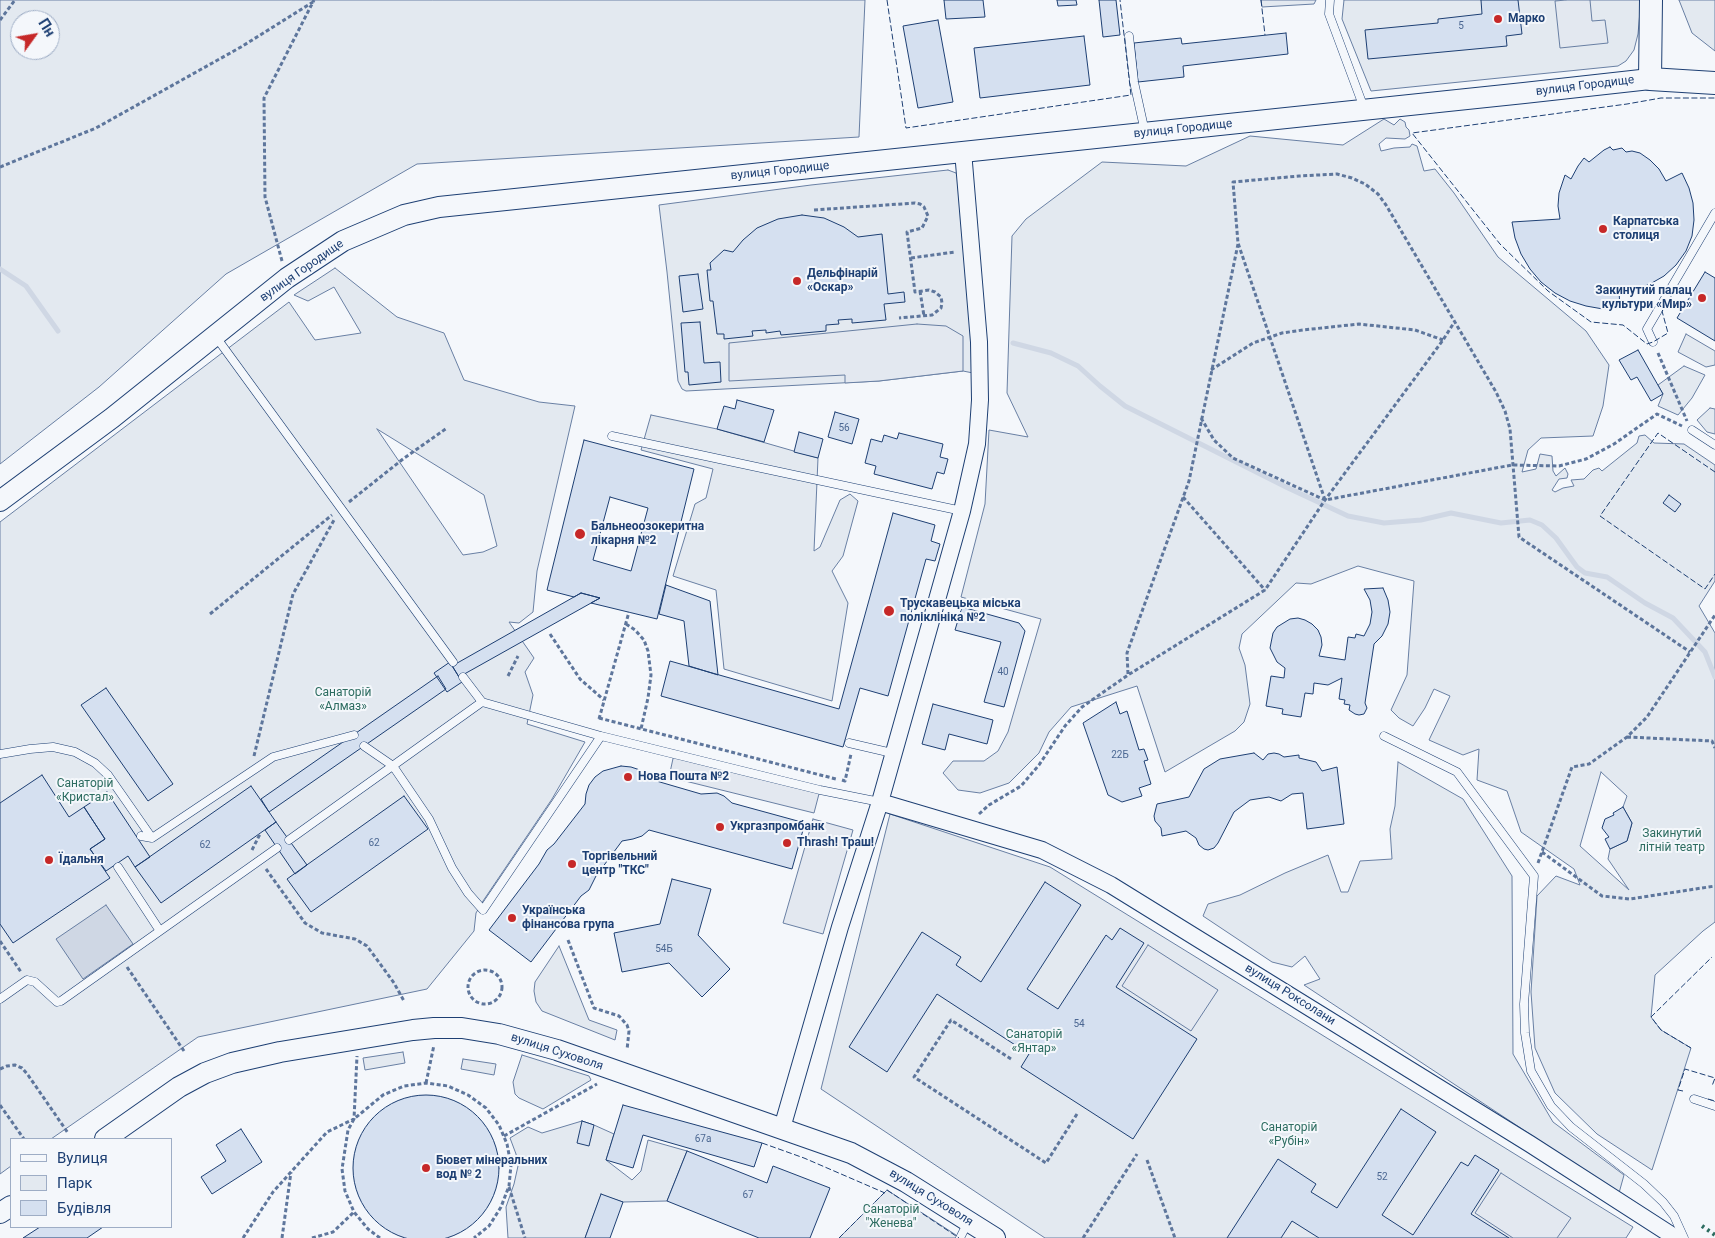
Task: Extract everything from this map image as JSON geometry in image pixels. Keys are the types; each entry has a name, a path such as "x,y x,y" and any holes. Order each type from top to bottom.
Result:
{"main road":[{"path":"1650,0 1650,79 1715,83"}],"street":[{"name":"вулиця Городище","path":"0,501 112,418 287,278 343,242 404,215 439,207 1650,79"},
{"path":"782,1128 840,927 880,802 892,753 962,510 977,444 980,400 979,342 963,151"},
{"name":"вулиця Роксолани","path":"880,802 1042,850 1110,885 1530,1144 1676,1238"},
{"name":"вулиця Суховоля","path":"106,1138 179,1087 205,1073 232,1063 280,1052 413,1030 462,1028 499,1034 549,1048 851,1153 881,1168 964,1230 995,1238"}],"lane":[{"path":"1330,0 1329,14 1364,110"},
{"path":"1129,36 1134,82 1145,132"},
{"path":"1653,342 1647,329 1715,213"},
{"path":"215,336 453,662"},
{"path":"1692,430 1715,445"},
{"path":"612,436 962,510"},
{"path":"463,677 482,702 598,735 820,790 880,802"},
{"path":"289,840 482,702"},
{"path":"141,836 152,838 273,757 354,735"},
{"path":"364,746 394,766 430,819 452,868 468,893 482,910 598,735"},
{"path":"1384,736 1457,772 1534,876 1524,1004 1525,1033 1532,1071 1551,1106 1571,1127 1644,1184 1663,1202 1674,1216 1684,1238"},
{"path":"851,744 892,753"},
{"path":"0,754 53,747 76,752 95,763 108,775 152,838"},
{"path":"0,999 28,980 35,982 57,1002 61,1001 278,848"},
{"path":"118,867 160,931"},
{"path":"1694,1099 1715,1106"}],"path":[{"path":"0,20 16,0"},
{"path":"0,167 96,128 241,47 313,1"},
{"path":"287,278 265,197 264,98 313,1"},
{"path":"1326,500 1238,243 1233,182 1337,174 1352,178 1371,189 1386,205 1455,321 1505,411 1510,429 1519,537 1690,652"},
{"path":"814,210 920,204 927,211 928,216 922,228 908,232 915,292 929,290 936,292 941,297 942,302 938,312 932,315 899,318"},
{"path":"1128,675 1127,653 1189,480 1238,243"},
{"path":"911,258 971,250"},
{"path":"920,291 924,316"},
{"path":"964,828 989,805 1021,786 1039,765 1065,726 1082,708 1128,675 1265,590 1326,500 1455,321"},
{"path":"1211,370 1253,344 1270,337 1303,330 1359,324 1415,330 1443,340"},
{"path":"1653,342 1692,430"},
{"path":"1201,418 1214,440 1233,458 1326,500 1512,465 1559,466 1586,459 1614,444 1657,414 1692,430"},
{"path":"210,614 402,458 446,428"},
{"path":"1183,497 1265,590"},
{"path":"250,771 293,594 340,508"},
{"path":"598,735 599,718 630,612"},
{"path":"1534,876 1572,767 1589,764 1627,737 1647,717 1715,615"},
{"path":"626,624 644,640 648,651 651,675 641,729"},
{"path":"550,634 580,679 604,700"},
{"path":"508,676 518,656"},
{"path":"599,718 846,781 851,744"},
{"path":"1627,737 1712,742 1715,748"},
{"path":"1542,852 1602,896 1630,899 1715,886"},
{"path":"260,860 305,923 322,933 361,941 375,956 404,1001"},
{"path":"568,940 594,1008 619,1016 627,1025 629,1031 628,1050"},
{"path":"0,941 28,980"},
{"path":"122,958 184,1051"},
{"path":"486,969 498,975 502,988 497,1000 484,1004 472,998 468,986 474,974 479,970 486,969"},
{"path":"1010,1059 951,1020 914,1077 1046,1163 1077,1114"},
{"path":"426,1083 434,1041"},
{"path":"357,1050 354,1119 348,1130 342,1169 345,1191 354,1212 368,1229 380,1238"},
{"path":"0,1069 14,1065 22,1068 68,1133"},
{"path":"243,1238 273,1192 327,1132 354,1119 383,1095 404,1086 426,1083 448,1086 468,1095 486,1108 499,1125 507,1144 511,1165 509,1186 501,1207 489,1226 474,1238"},
{"path":"504,1136 598,1084"},
{"path":"0,1105 23,1138"},
{"path":"1083,1238 1137,1154"},
{"path":"1147,1160 1175,1238"},
{"path":"282,1238 291,1172"},
{"path":"509,1186 525,1238"},
{"path":"312,1238 333,1232 354,1212"}],"green space":[{"path":"0,0 865,0 859,137 417,164 226,274 99,387 0,464"},
{"path":"1261,0 1316,0 1314,4 1262,7"},
{"path":"1344,0 1641,0 1638,34 1634,50 1626,61 1618,66 1371,91 1342,19"},
{"path":"1679,0 1715,0 1715,51 1692,33"},
{"name":"Закинутий літній театр","path":"1384,119 1394,125 1400,119 1405,122 1410,136 1405,139 1386,138 1379,144 1381,151 1410,147 1412,144 1417,146 1424,171 1435,169 1498,257 1586,331 1609,365 1603,406 1593,436 1541,438 1528,450 1522,472 1536,469 1540,454 1552,456 1553,471 1556,476 1565,468 1568,474 1567,478 1559,479 1552,490 1555,492 1574,486 1571,480 1584,479 1593,470 1599,468 1602,471 1637,443 1639,436 1645,435 1654,443 1684,444 1715,465 1715,581 1699,606 1715,633 1715,922 1655,975 1651,1017 1661,1030 1691,1048 1652,1170 1597,1134 1555,1093 1535,1048 1531,992 1537,896 1556,876 1580,885 1574,869 1521,832 1507,791 1477,780 1479,749 1463,755 1429,740 1450,696 1434,689 1425,708 1413,726 1399,718 1391,710 1407,675 1414,581 1358,566 1311,584 1296,583 1242,634 1239,648 1245,665 1250,704 1244,722 1235,731 1165,772 1137,686 1071,707 1049,732 1039,753 1009,783 980,793 958,790 943,773 953,761 984,761 998,751 1008,732 1041,619 961,597 985,504 989,430 1028,437 1007,393 1012,236 1026,219 1102,162 1186,166 1250,136 1343,145","holes":["1601,772 1627,796 1623,807 1632,823 1627,841 1610,849 1608,859 1629,890 1580,846"]},
{"path":"948,170 956,173 964,185 978,374 963,371 879,381 686,391 682,389 678,381 659,205 811,185"},
{"name":"Санаторій «Алмаз»","path":"335,268 397,317 444,333 464,380 539,402 575,406 537,571 533,612 519,623 509,622 534,658 525,672 533,695 527,724 585,742 552,799 483,901 476,913 474,931 427,989 198,1037 52,1138 10,1138 10,1167 0,1174 0,522 289,302 315,340 361,333 334,287 308,301 294,295","holes":["377,429 484,495 497,546 483,552 463,555"]},
{"path":"1686,334 1715,351 1715,365 1706,367 1678,352"},
{"path":"1684,366 1705,375 1692,398 1678,415 1658,406 1663,394 1658,385"},
{"path":"1710,408 1715,409 1715,434 1707,432 1697,420"},
{"path":"651,415 717,429 818,458 814,551 820,547 840,500 850,494 858,501 843,556 832,571 848,603 832,701 724,669 716,590 673,576 695,504 706,498 713,469 641,450"},
{"path":"1398,762 1463,799 1512,876 1513,1054 1553,1122 1624,1175 1619,1193 1304,985 1320,979 1305,956 1292,967 1272,962 1203,916 1208,904 1240,895 1328,855 1341,892 1348,892 1360,861 1392,859 1390,829 1395,806"},
{"name":"Санаторій «Янтар»","path":"890,814 1050,867 1633,1227 1626,1238 1045,1238 821,1089"},
{"path":"559,946 589,1020 617,1030 615,1040 542,1011 536,1002 535,982"},
{"path":"403,1052 405,1063 365,1070 363,1058"},
{"path":"522,1055 589,1076 591,1080 543,1109 519,1098 515,1094 513,1082"},
{"path":"463,1059 496,1064 494,1075 461,1069"},
{"path":"582,1121 614,1134 606,1160 632,1180 641,1171 648,1140 687,1151 667,1201 623,1202 601,1195 585,1238 508,1238 506,1207 518,1166 510,1138 528,1127 542,1133"},
{"name":"Санаторій \"Женева\"","path":"887,1190 956,1235 959,1238 839,1238"}],"shaded area":[{"path":"1590,0 1592,21 1605,20 1608,43 1560,48 1555,1"},
{"path":"917,324 946,326 963,336 963,371 845,383 845,375 729,381 729,343"},
{"path":"674,754 820,790 814,813 669,777"},
{"path":"813,819 853,830 823,934 783,923"},
{"path":"106,905 133,944 83,979 56,939"},
{"path":"1148,945 1218,990 1191,1031 1122,986"},
{"path":"1501,1173 1571,1218 1557,1238 1513,1238 1475,1213"}],"building":[{"path":"944,0 983,0 985,17 946,19"},
{"path":"1057,0 1076,0 1077,5 1058,6"},
{"path":"1099,0 1116,0 1120,35 1103,37"},
{"path":"1481,0 1518,0 1522,34 1506,36 1507,46 1368,59 1365,30 1438,23 1438,19 1482,14"},
{"path":"938,20 953,102 918,108 903,26"},
{"path":"1286,33 1288,54 1183,66 1184,77 1138,82 1134,43 1181,38 1182,44"},
{"path":"1084,36 1090,85 980,98 974,48"},
{"name":"Карпатська столиця","path":"1610,147 1613,150 1622,148 1626,152 1640,153 1659,169 1666,181 1682,173 1693,203 1694,220 1692,236 1686,251 1676,265 1664,276 1650,284 1635,290 1619,291 1620,308 1603,309 1570,301 1555,293 1541,282 1521,254 1512,222 1560,219 1559,193 1565,175 1571,179 1584,158 1589,162"},
{"name":"Дельфінарій «Оскар»","path":"802,215 824,218 844,227 858,237 882,234 888,294 904,292 905,302 884,304 886,320 852,323 852,319 838,320 839,324 826,325 826,331 781,335 780,331 766,333 766,330 752,331 753,336 724,339 724,334 717,334 713,301 710,301 707,270 711,270 710,263 724,250 733,252 757,228 778,219"},
{"name":"Закинутий палац культури «Мир»","path":"1705,272 1715,278 1715,341 1677,318"},
{"path":"698,274 703,309 683,312 679,276"},
{"path":"700,322 704,363 720,362 721,382 689,385 688,372 685,372 681,323"},
{"path":"1638,350 1663,394 1651,401 1637,377 1631,380 1619,360"},
{"path":"737,400 774,410 764,442 717,429 724,406 735,409"},
{"path":"835,412 859,419 852,444 828,437"},
{"path":"799,432 823,439 818,458 794,452"},
{"path":"899,433 943,444 940,457 948,459 944,474 937,472 932,489 874,474 876,466 865,463 871,439 882,442 884,435 897,439"},
{"name":"Бальнеоозокеритна лікарня №2","path":"584,440 694,469 657,619 591,603 600,598 581,593 574,597 547,590","holes":["610,497 648,508 631,571 593,560"]},
{"path":"1669,495 1681,504 1675,512 1663,503"},
{"name":"Трускавецька міська поліклініка №2","path":"893,513 935,525 931,541 940,544 935,561 926,559 888,696 860,688 843,747 661,696 670,661 839,709"},
{"path":"666,585 710,601 718,675 689,666 684,621 659,614"},
{"path":"1383,588 1390,612 1388,624 1382,636 1374,644 1365,703 1367,708 1364,714 1355,714 1349,710 1350,705 1344,704 1345,700 1339,699 1342,678 1328,685 1314,683 1313,694 1305,693 1301,717 1282,714 1283,709 1266,706 1271,676 1284,678 1285,668 1277,662 1270,648 1273,633 1277,627 1290,619 1298,618 1305,620 1318,630 1321,637 1322,645 1319,656 1345,660 1348,637 1355,638 1356,634 1364,636 1370,624 1372,612 1370,600 1364,589"},
{"path":"581,593 600,598 459,677 452,666"},
{"path":"962,607 1019,623 1025,631 1004,707 984,702 1001,642 955,630"},
{"path":"450,662 462,682 447,692 434,673"},
{"path":"438,676 446,689 269,812 261,799"},
{"path":"106,688 173,784 148,801 81,705"},
{"path":"1116,702 1120,714 1127,711 1139,750 1144,749 1148,760 1144,761 1151,784 1139,788 1142,796 1122,802 1108,795 1083,723"},
{"path":"933,704 993,720 987,744 949,734 945,750 922,744"},
{"path":"1254,753 1263,760 1268,754 1274,753 1284,757 1299,755 1299,758 1316,762 1322,771 1337,767 1344,824 1307,829 1303,793 1292,794 1281,801 1269,797 1250,800 1234,812 1218,843 1214,848 1208,850 1199,845 1196,838 1186,831 1162,836 1161,828 1155,821 1154,816 1157,804 1189,797 1204,769 1220,759"},
{"name":"Торгівельний центр \"ТКС\"","path":"621,766 640,770 653,780 701,794 717,793 732,803 805,823 792,869 649,830 642,836 622,841 596,876 589,890 581,896 531,962 489,930 539,864 547,850 554,844 585,804 589,785 595,777 603,771"},
{"name":"Їдальня","path":"42,775 69,817 84,807 105,839 90,849 110,878 13,943 0,924 0,803"},
{"path":"251,786 276,822 161,903 135,867"},
{"path":"107,792 150,857 135,867 128,856 106,871 90,849 105,839 84,807"},
{"path":"404,796 428,829 311,912 287,879"},
{"path":"1623,807 1632,823 1627,841 1610,849 1605,839 1609,837 1602,828 1605,819 1614,815 1613,813"},
{"path":"276,822 307,865 295,874 265,830"},
{"path":"672,879 711,889 698,935 730,969 702,997 669,963 622,972 614,933 660,924"},
{"path":"1045,882 1081,905 1027,989 1058,1009 1106,935 1112,940 1120,928 1144,943 1116,987 1197,1039 1133,1139 1021,1067 1029,1054 937,994 887,1072 849,1047 922,932 961,957 956,965 981,982"},
{"name":"Бювет мінеральних вод № 2","path":"412,1096 440,1096 454,1100 467,1107 487,1127 494,1140 498,1154 498,1182 494,1196 487,1209 467,1229 444,1239 408,1239 385,1229 365,1209 358,1196 354,1182 354,1154 358,1140 365,1127 385,1107 398,1100"},
{"path":"623,1105 762,1143 754,1167 643,1135 633,1168 606,1160"},
{"path":"1401,1109 1436,1132 1382,1215 1413,1235 1461,1162 1468,1166 1475,1155 1499,1170 1471,1214 1509,1238 1319,1238 1292,1221 1281,1238 1227,1238 1278,1159 1316,1184 1311,1192 1337,1208"},
{"path":"582,1121 594,1125 589,1146 577,1143"},
{"path":"241,1129 262,1162 212,1194 201,1177 226,1161 216,1145"},
{"path":"687,1151 767,1183 773,1166 830,1188 810,1238 759,1238 667,1201"},
{"path":"601,1194 623,1202 610,1238 585,1238"},
{"path":"38,1228 102,1228 87,1238 23,1238"}],"waterway":[{"path":"0,269 26,286 58,331"},
{"path":"1013,343 1051,353 1078,366 1125,406 1348,516 1384,523 1421,520 1451,513 1501,523 1530,520 1542,525 1556,538 1577,567 1585,573 1607,577 1645,603 1673,618 1705,652 1715,677"}],"hedge":[{"path":"1702,1226 1715,1235"}],"fence":[{"path":"887,0 906,128 1131,95 1120,0"},
{"path":"1261,0 1265,35"},
{"path":"1663,310 1668,333 1647,344 1623,325 1591,322 1548,291 1500,244 1412,133 1661,98 1715,98"},
{"path":"1715,472 1658,433 1600,516 1705,589 1715,574"},
{"path":"1691,1048 1661,1030 1651,1017 1712,957"},
{"path":"1683,1091 1678,1090 1685,1069 1715,1078 1712,1086"},
{"path":"1708,1099 1715,1101"},
{"path":"762,1143 804,1158 885,1193"},
{"path":"839,1238 887,1190 959,1238"}],"place":[{"name":"Марко","path":"1498,19"},
{"name":"Карпатська столиця","path":"1603,229"},
{"name":"Дельфінарій «Оскар»","path":"797,281"},
{"name":"Закинутий палац культури «Мир»","path":"1702,298"},
{"name":"Бальнеоозокеритна лікарня №2","path":"580,534"},
{"name":"Трускавецька міська поліклініка №2","path":"889,611"},
{"name":"Нова Пошта №2","path":"628,777"},
{"name":"Укргазпромбанк","path":"720,827"},
{"name":"Thrash! Траш!","path":"787,843"},
{"name":"Їдальня","path":"49,860"},
{"name":"Торгівельний центр \"ТКС\"","path":"572,864"},
{"name":"Українська фінансова група","path":"512,918"},
{"name":"Бювет мінеральних вод № 2","path":"426,1168"}],"park label":[{"name":"Санаторій «Кристал»","path":"85,791"},
{"name":"Санаторій «Рубін»","path":"1289,1135"}]}
